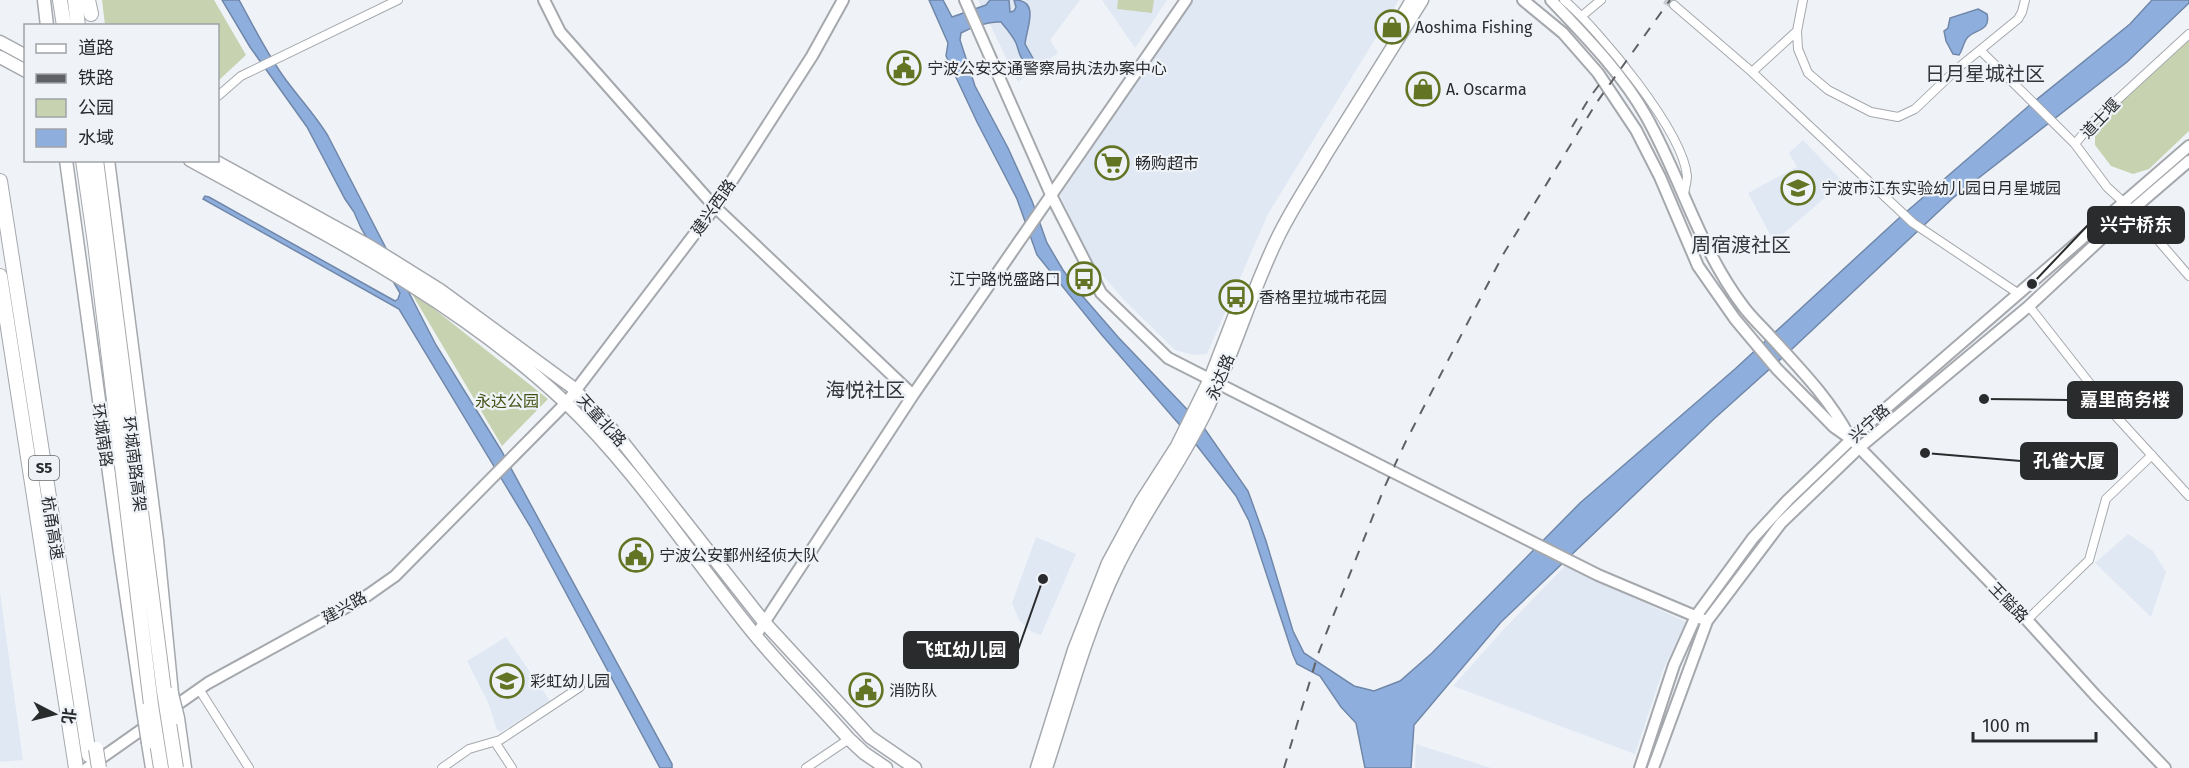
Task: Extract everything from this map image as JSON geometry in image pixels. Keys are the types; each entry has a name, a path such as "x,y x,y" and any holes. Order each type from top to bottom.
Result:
{"highway":[{"path":"60,0 64,24"},
{"path":"75,0 78,24"},
{"name":"环城南路高架","path":"83,162 160,768"},
{"name":"环城南路高架","path":"96,162 176,768"},
{"name":"杭甬高速","path":"0,181 86,761"},
{"name":"杭甬高速","path":"0,276 86,761"},
{"path":"86,761 99,768"}],"main road":[{"path":"44,0 47,24"},
{"name":"永达路","path":"1215,382 1241,300 1272,233 1412,0"},
{"name":"永达路","path":"1046,768 1083,653 1117,567 1200,413 1279,235 1307,185 1422,0"},
{"path":"0,42 24,55"},
{"path":"0,57 24,70"},
{"name":"环城南路","path":"66,162 118,542 152,768"},
{"path":"108,162 157,540 172,694 185,768"},
{"name":"天童北路","path":"194,162 371,247 398,263 468,310 576,391 617,435 764,622 870,737 915,768"},
{"name":"天童北路","path":"216,162 258,192 409,282 455,314 566,404 601,438 756,635 849,739 886,768"},
{"name":"永达路","path":"1037,768 1074,650 1108,563 1141,502 1182,448"}],"street":[{"path":"219,95 241,76 398,0"},
{"path":"544,0 560,32 715,207 913,395"},
{"name":"建兴西路","path":"566,404 715,207 812,56 843,0"},
{"path":"965,0 1049,202 1101,293 1168,358 1573,563 1707,621"},
{"path":"756,635 913,395 1049,202 1186,0"},
{"path":"1523,0 1563,33 1598,73 1636,130 1660,177 1698,266 1754,341 1834,427 1851,439"},
{"path":"1551,0 1607,59 1646,114 1712,259 1743,307 1790,357 1837,413 1851,439"},
{"path":"1564,0 1582,15 1609,45 1669,130 1683,161 1687,177 1684,195"},
{"path":"1582,15 1601,0"},
{"path":"1803,0 1797,31 1798,49 1802,61 1814,79 1828,90 1871,112 1899,117 1915,109 1958,68 2018,19 2025,0"},
{"path":"1674,5 1752,72 1912,224 2019,294"},
{"path":"1752,72 1797,31"},
{"name":"道士堰","path":"2189,34 2091,124 2075,144 2107,187 2128,206 2189,276"},
{"path":"1980,50 2075,144"},
{"name":"兴宁路","path":"1653,768 1707,621 1781,523 1859,448 2029,306 2189,146"},
{"name":"兴宁路","path":"1640,768 1674,665 1696,616 1753,538 1851,439 1918,379 2128,206 2189,161"},
{"path":"2029,306 2114,413 2189,496"},
{"name":"建兴路","path":"86,761 199,689 256,655 368,595 395,576 566,404"},
{"name":"王隘路","path":"1851,439 2027,620 2165,768"},
{"path":"2027,620 2089,560 2106,499 2152,455"},
{"path":"442,768 469,749 495,742 580,687"},
{"path":"199,689 249,768"},
{"path":"806,768 849,739"},
{"path":"495,742 512,768"}],"shaded area":[{"path":"978,0 1080,0 1050,40 1058,53 1018,82"},
{"path":"1102,0 1167,0 1135,48"},
{"path":"1193,0 1399,0 1268,214 1207,354 1194,355 1175,350 1124,300 1091,262 1060,195"},
{"name":"宁波市江东实验幼儿园日月星城园","path":"1803,140 1843,182 1774,242 1748,193 1797,167 1789,153"},
{"path":"2128,534 2153,551 2166,572 2151,617 2095,563"},
{"path":"1036,537 1076,554 1041,635 1032,632 1019,620 1012,603"},
{"path":"1565,566 1686,622 1663,670 1635,754 1453,686"},
{"path":"0,592 23,760 0,762"},
{"name":"彩虹幼儿园","path":"506,637 550,701 501,732 497,730 488,702 467,661"},
{"path":"1416,744 1491,768 1415,768"}],"green space":[{"path":"102,0 214,0 246,55 219,80 219,24 105,24"},
{"path":"1118,0 1154,0 1152,13 1117,9"},
{"path":"2189,34 2189,131 2149,169 2133,174 2111,166 2095,145 2095,127"},
{"name":"永达公园","path":"409,289 548,399 502,446"}],"water":[{"path":"222,0 239,0 279,71 328,136 436,345 501,450 672,764 672,768 660,768 530,526 399,309 203,199 205,196 209,197 395,301 398,299 400,293 361,228 307,127 250,47"},
{"path":"929,0 943,0 952,17 986,5 990,0 1009,0 1010,12 1016,7 1014,0 1022,1 1027,5 1030,16 1025,44 1034,60 1030,64 1022,58 1015,40 1001,22 986,23 970,29 961,33 960,40 975,86 1008,148 1032,201 1047,243 1079,292 1118,337 1202,425 1248,491 1266,541 1293,631 1304,653 1354,686 1374,691 1400,681 1432,653 1580,503 1735,369 1898,219 2031,104 2130,24 2152,0 2189,0 2189,3 2127,62 1953,198 1715,418 1501,622 1414,725 1411,768 1365,768 1356,723 1341,707 1320,676 1297,664 1249,521 1236,496 1191,438 1101,334 1037,255 1017,199 946,56 948,43"},
{"path":"1978,9 1987,14 1987,24 1968,37 1959,55 1953,54 1944,31 1948,28 1950,18"}],"tunnel":[{"path":"1665,0 1674,5"}],"railway":[{"path":"1284,768 1318,654 1385,486 1406,441 1504,253 1597,102 1670,0"},
{"path":"1572,127 1605,77"}],"place":[{"name":"Aoshima Fishing","path":"1392,27"},
{"name":"宁波公安交通警察局执法办案中心","path":"904,68"},
{"name":"A. Oscarma","path":"1423,89"},
{"name":"畅购超市","path":"1112,163"},
{"name":"宁波市江东实验幼儿园日月星城园","path":"1798,188"},
{"name":"江宁路悦盛路口","path":"1084,279"},
{"name":"兴宁桥东","path":"2032,284"},
{"name":"香格里拉城市花园","path":"1236,297"},
{"name":"嘉里商务楼","path":"1984,399"},
{"name":"孔雀大厦","path":"1925,453"},
{"name":"宁波公安鄞州经侦大队","path":"636,555"},
{"name":"飞虹幼儿园","path":"1043,579"},
{"name":"彩虹幼儿园","path":"507,681"},
{"name":"消防队","path":"866,690"}],"district":[{"name":"日月星城社区","path":"1985,74"},
{"name":"周宿渡社区","path":"1741,245"},
{"name":"海悦社区","path":"865,390"}]}
